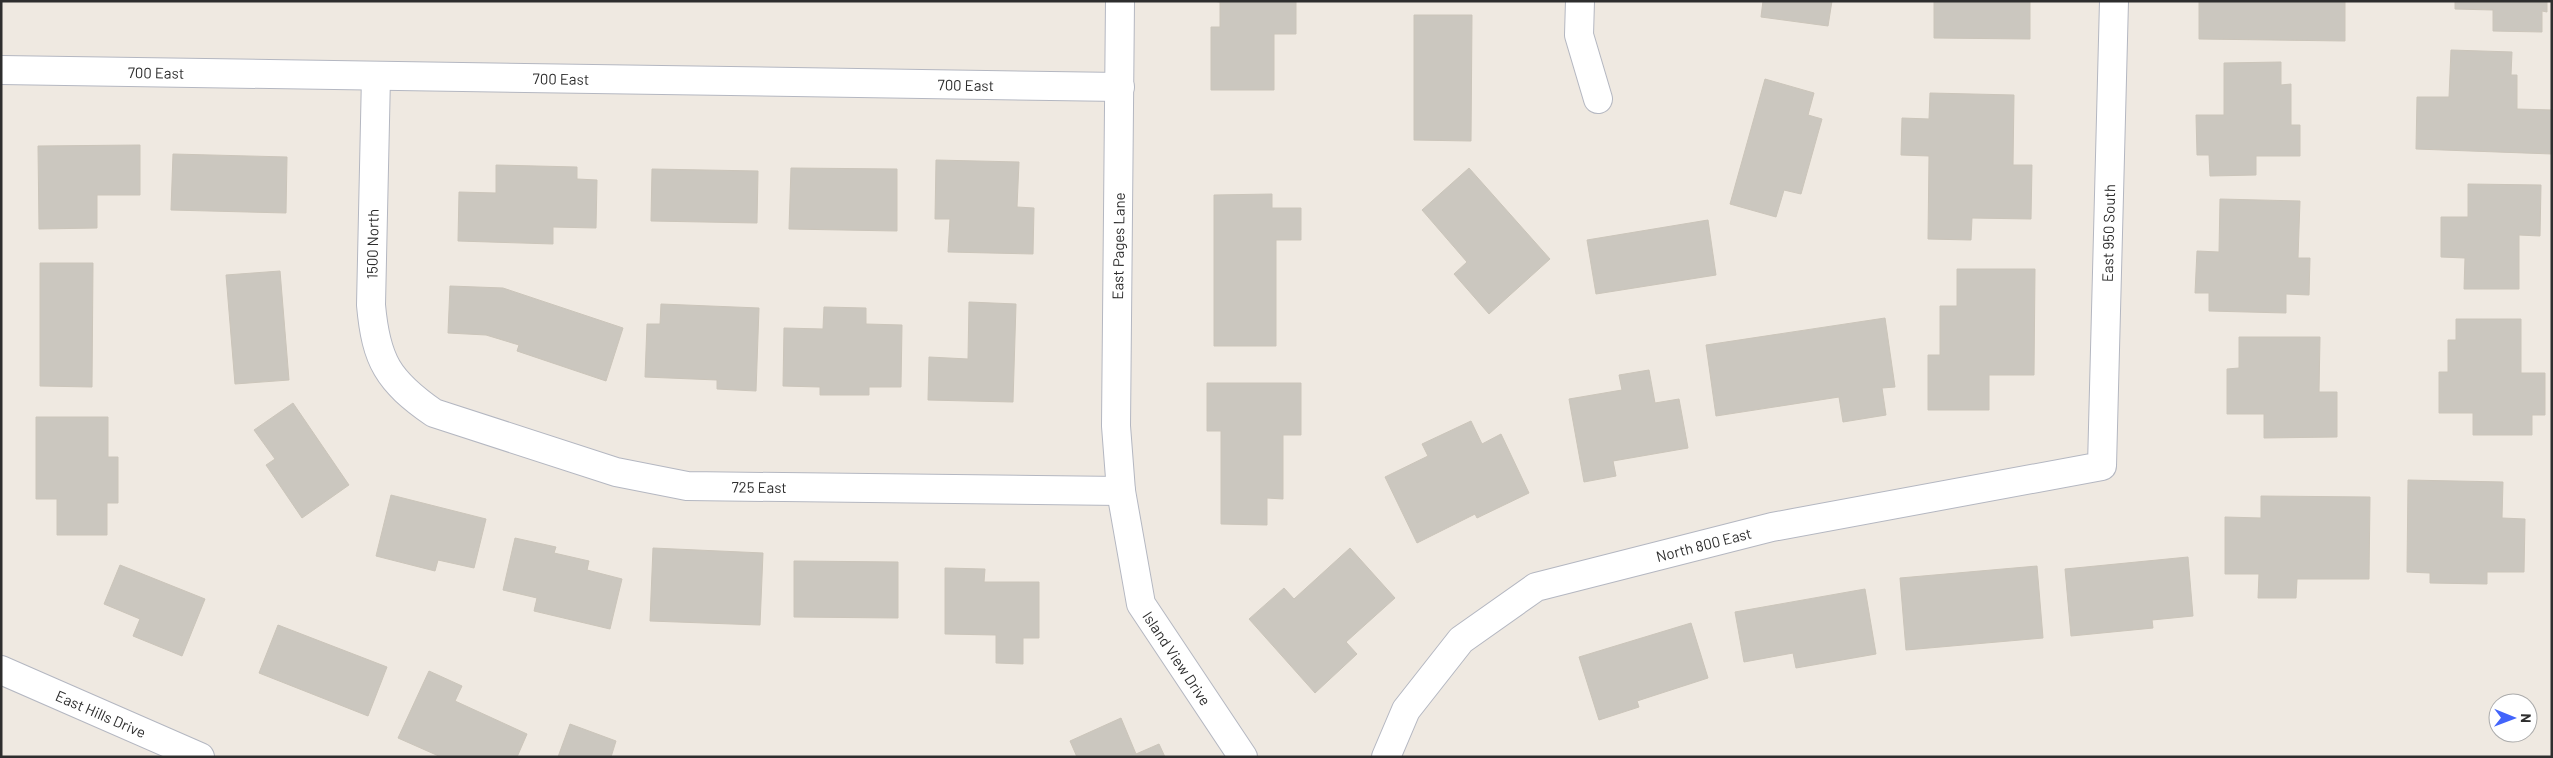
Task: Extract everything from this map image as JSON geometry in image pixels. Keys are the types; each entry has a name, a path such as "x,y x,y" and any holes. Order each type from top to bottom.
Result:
{"street":[{"name":"East Pages Lane","path":"1120,1 1116,426 1121,491"},
{"path":"1580,1 1579,35 1598,99"},
{"name":"East 950 South","path":"2102,466 2114,1"},
{"name":"700 East","path":"1,70 1120,87"},
{"name":"1500 North","path":"376,76 371,305 374,331 380,358 394,380 414,399"},
{"name":"725 East","path":"414,399 434,413 616,472 687,486 1121,491"},
{"name":"North 800 East","path":"1386,757 1406,710 1461,640 1536,586 1772,527 2102,466"},
{"name":"Island View Drive","path":"1121,491 1142,604 1243,757"},
{"name":"East Hills Drive","path":"1,670 200,757"}],"building":[{"path":"1212,1 1296,1 1296,34 1274,34 1274,90 1211,90 1211,27 1220,27 1220,2"},
{"path":"1763,1 1832,1 1828,26 1761,17"},
{"path":"1934,1 2030,1 2030,39 1934,38"},
{"path":"2199,1 2345,1 2345,41 2199,39"},
{"path":"2455,1 2547,1 2547,12 2542,11 2542,32 2493,31 2493,10 2455,9"},
{"path":"1414,15 1472,15 1471,141 1414,140"},
{"path":"2451,50 2512,52 2511,75 2517,75 2517,109 2552,110 2552,154 2416,149 2417,97 2449,97"},
{"path":"2281,62 2281,85 2291,84 2291,125 2300,125 2300,156 2256,156 2256,175 2210,176 2209,155 2197,155 2196,115 2224,115 2224,63"},
{"path":"1765,79 1814,93 1808,115 1822,119 1801,194 1784,190 1776,217 1730,204"},
{"path":"1930,93 2014,95 2013,165 2032,165 2031,219 1972,218 1971,240 1928,239 1929,156 1901,155 1902,118 1929,119"},
{"path":"140,145 140,195 97,195 97,228 39,229 38,146"},
{"path":"173,154 287,157 286,213 171,210"},
{"path":"936,160 1019,162 1017,207 1034,208 1033,254 948,252 950,219 935,219"},
{"path":"496,165 577,167 577,179 597,180 596,228 553,227 553,244 458,241 459,192 496,193"},
{"path":"791,168 897,169 897,231 789,229"},
{"path":"1469,168 1550,259 1489,314 1454,274 1467,262 1422,210"},
{"path":"652,169 758,171 757,223 651,221"},
{"path":"2468,184 2541,185 2540,236 2519,235 2519,289 2464,289 2465,258 2441,257 2441,217 2468,217"},
{"path":"1272,194 1272,208 1301,208 1301,240 1276,240 1276,346 1214,346 1214,195"},
{"path":"2220,199 2300,201 2298,258 2310,258 2309,295 2286,294 2286,313 2209,311 2209,293 2195,293 2197,251 2219,252"},
{"path":"1708,220 1716,275 1596,294 1587,240"},
{"path":"40,263 93,263 92,387 40,386"},
{"path":"1957,269 2035,269 2034,375 1989,375 1989,410 1928,410 1928,355 1940,355 1940,306 1957,306"},
{"path":"280,271 289,380 235,384 226,275"},
{"path":"450,286 503,288 623,328 606,381 517,351 519,345 486,335 448,333"},
{"path":"969,302 1016,304 1013,402 928,400 929,357 968,359"},
{"path":"661,304 759,308 756,391 717,389 717,380 645,377 647,324 660,324"},
{"path":"824,307 866,308 866,324 902,325 901,387 869,387 869,395 820,395 820,387 783,386 784,328 823,329"},
{"path":"1885,318 1895,387 1882,388 1886,415 1843,422 1839,397 1716,416 1706,345"},
{"path":"2456,319 2521,319 2521,373 2545,373 2545,415 2532,415 2532,435 2473,435 2473,413 2439,413 2439,372 2448,372 2448,340 2456,340"},
{"path":"2239,337 2320,337 2319,392 2337,392 2337,437 2264,438 2264,414 2227,414 2227,369 2239,368"},
{"path":"1649,370 1655,403 1679,399 1688,448 1613,461 1616,476 1584,482 1569,399 1622,390 1619,375"},
{"path":"1207,383 1301,383 1301,435 1283,435 1283,499 1267,498 1267,525 1221,524 1221,431 1207,431"},
{"path":"293,403 349,485 302,518 266,465 275,459 254,430"},
{"path":"36,417 108,417 108,457 118,457 118,503 107,503 107,535 57,535 57,499 36,499"},
{"path":"1471,421 1482,444 1501,434 1529,493 1477,518 1475,514 1417,543 1385,477 1428,456 1422,444"},
{"path":"2408,480 2503,482 2502,518 2525,519 2524,572 2487,572 2487,584 2430,583 2430,573 2407,572"},
{"path":"391,495 486,519 474,568 438,560 435,571 376,556"},
{"path":"2261,496 2370,497 2369,579 2297,579 2296,598 2258,598 2259,574 2225,574 2225,517 2261,518"},
{"path":"515,538 556,547 554,553 589,561 587,570 622,579 610,629 534,611 537,598 503,590"},
{"path":"653,548 763,553 760,625 650,621"},
{"path":"1350,548 1395,598 1346,642 1357,654 1315,693 1249,619 1284,588 1294,599"},
{"path":"2188,557 2193,616 2152,620 2153,628 2071,636 2065,569"},
{"path":"794,561 898,562 898,618 794,617"},
{"path":"120,565 205,599 182,656 133,636 140,619 104,604"},
{"path":"2037,566 2043,638 1906,650 1900,578"},
{"path":"945,568 985,569 984,582 1039,582 1039,638 1023,638 1023,664 996,663 996,635 945,634"},
{"path":"1865,589 1876,654 1796,668 1793,653 1744,662 1735,612"},
{"path":"1691,623 1708,678 1637,701 1639,707 1599,720 1579,657"},
{"path":"278,625 387,667 368,716 259,673"},
{"path":"429,671 462,686 455,701 527,734 517,757 441,757 398,738"},
{"path":"1121,718 1136,754 1159,744 1165,757 1077,757 1070,741"},
{"path":"570,724 616,741 611,757 558,757"}]}
